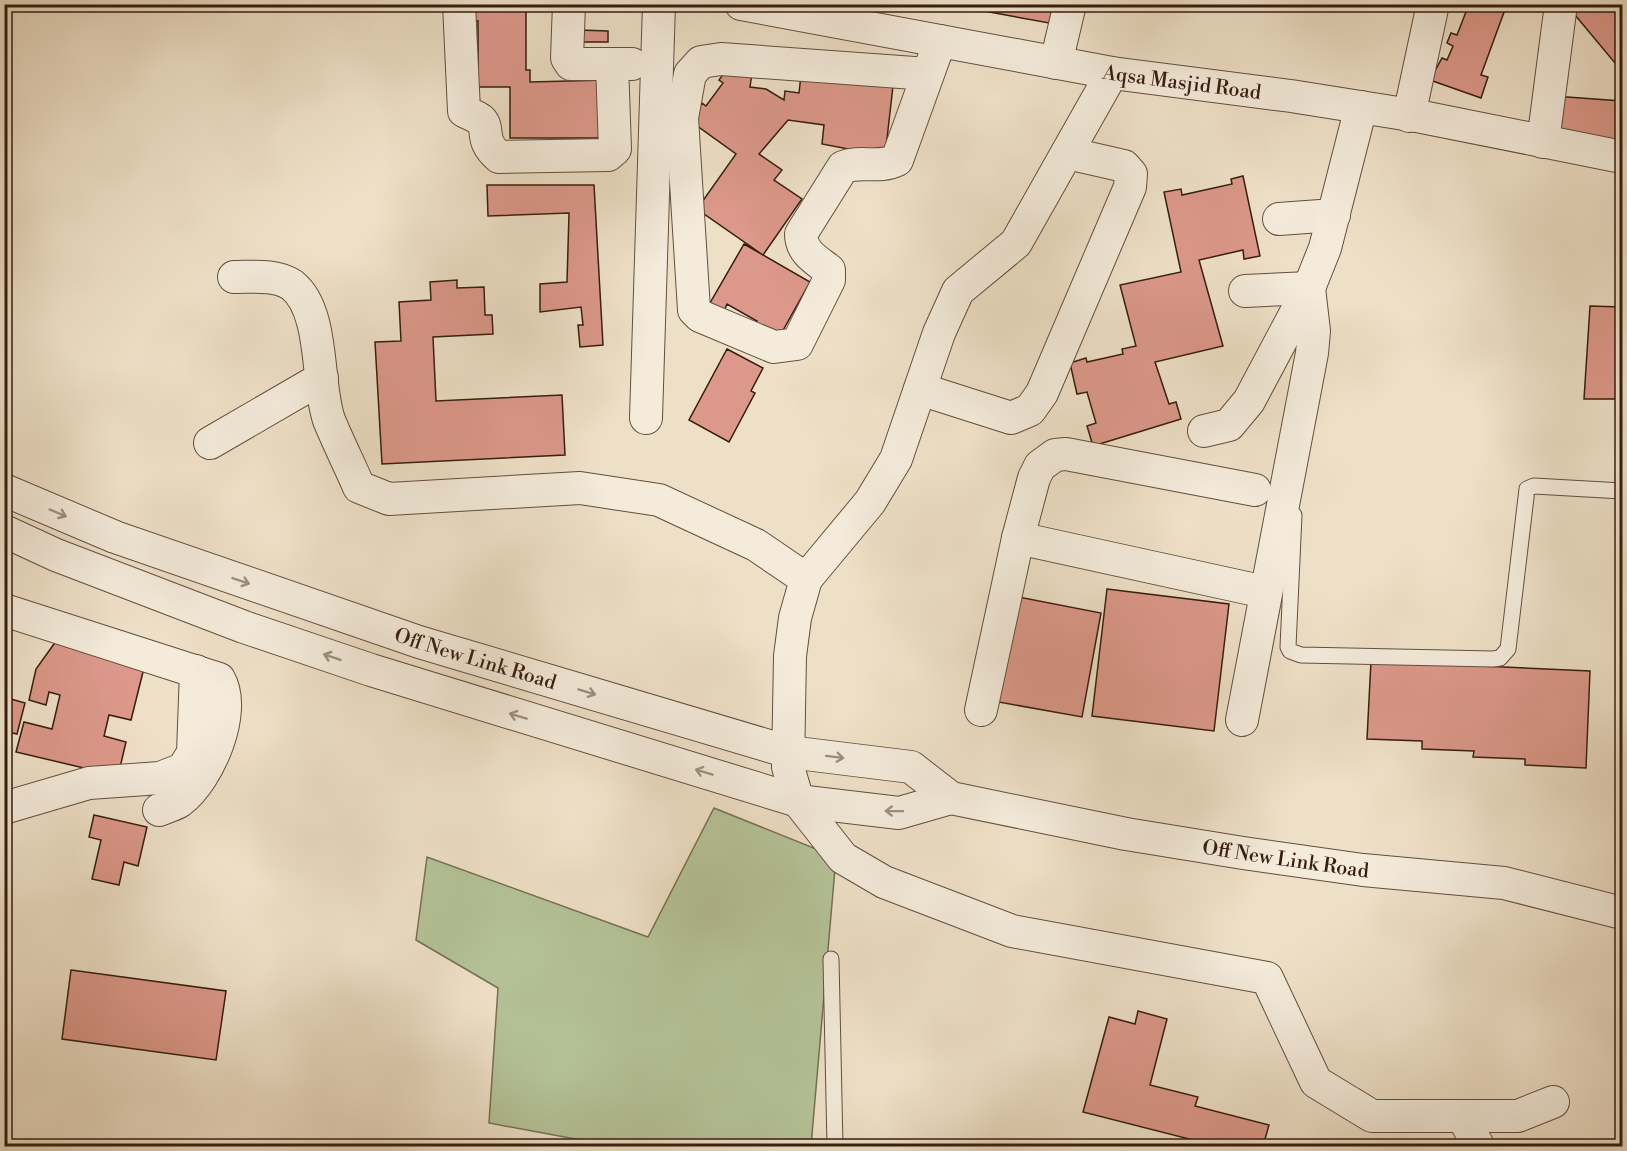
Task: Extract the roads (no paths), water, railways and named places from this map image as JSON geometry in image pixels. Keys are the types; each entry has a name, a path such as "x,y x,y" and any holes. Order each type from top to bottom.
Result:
{"street":[{"path":"459,4 464,111 481,120 484,125 485,141 499,156 608,155 615,149 612,64"},
{"path":"569,4 567,58 571,64 657,63"},
{"path":"646,418 659,4"},
{"name":"Aqsa Masjid Road","path":"741,4 810,11 940,41 1056,63 1112,73 1361,107 1623,157"},
{"path":"1056,63 1070,4"},
{"path":"1409,116 1433,4"},
{"path":"1543,142 1561,4"},
{"path":"928,74 722,59 701,62 690,74 682,118 694,310 700,316 774,347 797,344 829,280 829,270 806,251 801,243 801,234 843,167 854,163 887,165 897,160 940,41"},
{"path":"1112,73 1016,243 958,291 896,459 870,502 806,579 795,618 790,656 788,767 798,801 843,858 884,882 1012,931 1267,978 1316,1082 1372,1116 1518,1116 1553,1101"},
{"path":"1204,431 1229,425 1249,401 1308,288 1325,248 1361,107"},
{"path":"920,389 1011,418 1030,410 1042,393 1130,187 1131,174 1124,166 1067,153"},
{"path":"654,163 685,163"},
{"path":"1279,219 1334,215"},
{"path":"234,277 268,277 291,285 303,298 315,329 329,418 359,486 389,499 580,488 658,500 756,545 806,579"},
{"path":"1245,291 1308,288"},
{"path":"1242,720 1313,348 1314,331 1308,288"},
{"path":"210,443 322,378"},
{"path":"981,710 1018,538 1034,478 1040,466 1055,455 1066,454 1256,490"},
{"name":"Off New Link Road","path":"4,490 115,537 419,642 789,752 910,766 951,798 1126,834 1243,853 1363,870 1504,883 1623,913"},
{"name":"Off New Link Road","path":"4,531 57,555 244,627 371,670 798,801 899,813 951,798"},
{"path":"1018,538 1265,592"},
{"path":"4,610 219,679 225,689 224,715 209,764 194,787 179,802 159,810"},
{"path":"4,808 89,783 160,778 183,769 193,753 196,671"},
{"path":"1463,1116 1478,1146"}],"lane":[{"path":"1296,476 1288,647 1295,655 1500,658 1508,649 1527,489 1534,486 1623,491"},
{"path":"831,959 835,1146"}]}
